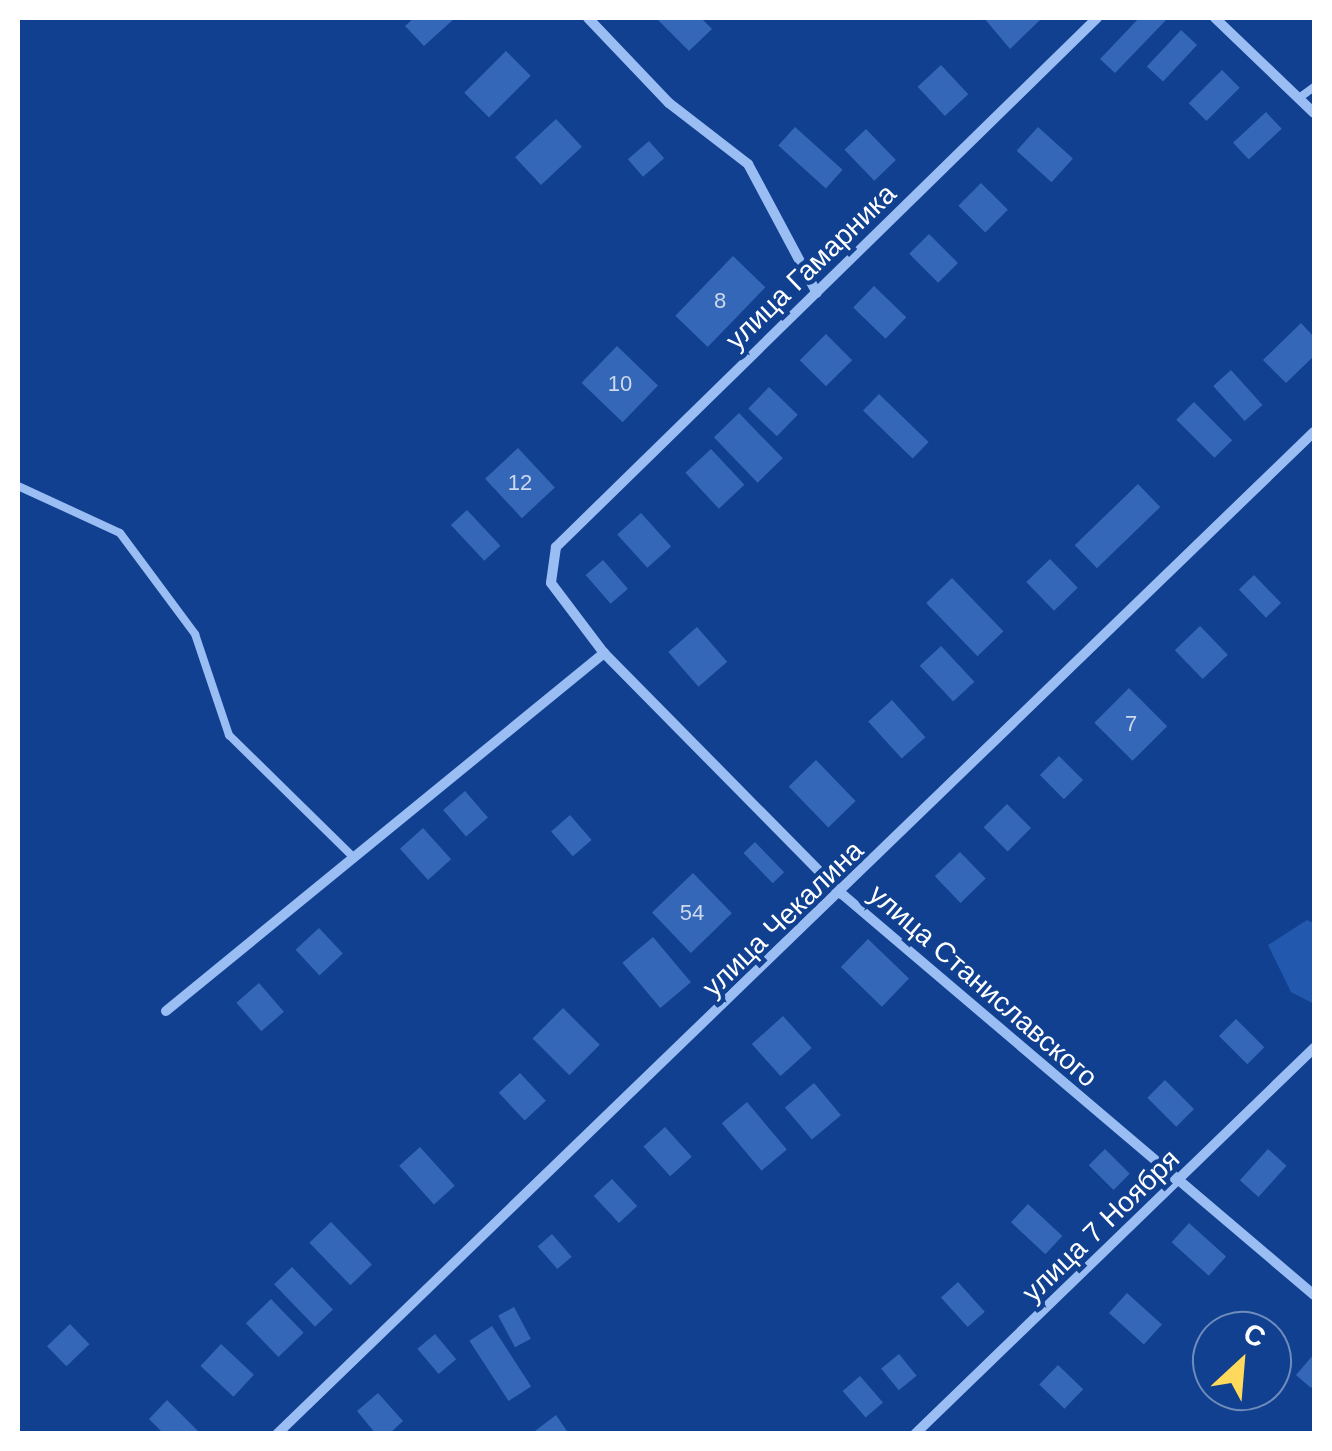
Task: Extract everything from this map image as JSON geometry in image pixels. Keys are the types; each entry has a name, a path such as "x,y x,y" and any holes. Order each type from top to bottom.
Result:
{"street":[{"path":"588,18 669,103 748,164 817,293"},
{"name":"улица Гамарника","path":"556,547 1097,18"},
{"path":"1215,18 1314,114"},
{"name":"улица Чекалина","path":"277,1434 842,894 1314,432"},
{"name":"улица Станиславского","path":"556,547 552,583 604,652 842,894 1314,1295"},
{"path":"166,1010 604,652"},
{"name":"улица 7 Ноября","path":"915,1434 1179,1184 1314,1048"}],"lane":[{"path":"1299,98 1314,87"},
{"path":"18,486 120,533 195,634 228,735 353,857"}],"shaded area":[{"path":"1307,920 1314,923 1314,1004 1291,992 1268,945"}],"building":[{"path":"414,18 455,18 424,46 405,26"},
{"path":"656,18 701,18 712,29 689,51"},
{"path":"984,18 1042,18 1010,49"},
{"path":"1139,18 1168,18 1115,73 1100,59"},
{"path":"1181,30 1197,45 1163,82 1147,67"},
{"path":"506,51 531,76 489,117 464,93"},
{"path":"941,65 968,94 945,116 918,87"},
{"path":"1222,70 1240,88 1206,121 1189,103"},
{"path":"1266,112 1282,129 1249,160 1233,143"},
{"path":"556,119 582,147 541,185 515,157"},
{"path":"795,127 843,170 826,188 778,146"},
{"path":"1038,127 1073,158 1052,182 1017,151"},
{"path":"866,129 896,160 874,181 844,150"},
{"path":"649,141 664,158 643,177 628,159"},
{"path":"981,183 1008,210 985,232 958,206"},
{"path":"929,234 958,263 938,283 909,254"},
{"path":"733,256 765,287 708,347 675,316"},
{"path":"874,286 906,317 886,339 853,308"},
{"path":"1301,323 1314,337 1314,356 1286,383 1263,360"},
{"path":"826,334 852,360 826,386 800,360"},
{"path":"617,346 658,386 623,422 582,383"},
{"path":"1231,370 1262,405 1245,421 1213,386"},
{"path":"769,387 798,415 777,436 748,409"},
{"path":"879,394 929,442 913,458 863,411"},
{"path":"1194,402 1232,440 1215,458 1176,420"},
{"path":"739,413 783,458 758,483 714,437"},
{"path":"518,448 555,487 522,518 485,479"},
{"path":"711,449 744,485 719,509 685,473"},
{"path":"1138,484 1160,507 1097,568 1075,545"},
{"path":"467,510 500,546 484,561 451,525"},
{"path":"641,513 671,546 647,568 617,534"},
{"path":"1050,559 1078,588 1054,611 1026,582"},
{"path":"603,560 628,589 611,604 586,575"},
{"path":"1254,575 1281,603 1266,618 1239,590"},
{"path":"952,578 1003,631 978,656 926,603"},
{"path":"1200,626 1228,655 1203,679 1175,650"},
{"path":"697,627 727,662 698,687 668,652"},
{"path":"941,646 974,682 953,702 920,666"},
{"path":"1129,688 1167,726 1133,761 1094,723"},
{"path":"892,700 925,737 902,759 868,721"},
{"path":"1059,756 1083,780 1064,799 1040,775"},
{"path":"816,760 856,801 828,827 789,786"},
{"path":"465,791 488,817 466,836 443,810"},
{"path":"1007,804 1031,828 1008,851 984,827"},
{"path":"570,815 592,840 573,856 551,831"},
{"path":"423,828 451,859 428,880 400,849"},
{"path":"755,842 784,872 773,883 743,853"},
{"path":"960,852 986,879 961,903 935,876"},
{"path":"693,873 732,913 691,953 652,913"},
{"path":"319,928 343,954 319,975 296,950"},
{"path":"653,937 691,982 660,1008 622,963"},
{"path":"868,939 909,979 882,1007 841,967"},
{"path":"259,983 284,1012 261,1031 236,1003"},
{"path":"563,1008 600,1045 569,1075 533,1038"},
{"path":"783,1016 812,1048 781,1076 752,1044"},
{"path":"1236,1019 1264,1047 1247,1064 1219,1036"},
{"path":"520,1073 546,1101 525,1121 499,1093"},
{"path":"1165,1080 1194,1109 1176,1127 1147,1098"},
{"path":"814,1083 841,1115 812,1140 785,1107"},
{"path":"747,1102 787,1149 762,1171 722,1123"},
{"path":"665,1127 692,1157 670,1176 643,1146"},
{"path":"420,1147 455,1186 434,1204 399,1166"},
{"path":"1105,1149 1130,1174 1113,1190 1089,1165"},
{"path":"1268,1149 1287,1166 1258,1197 1240,1180"},
{"path":"612,1179 637,1206 619,1223 594,1196"},
{"path":"1028,1204 1062,1236 1045,1254 1011,1222"},
{"path":"331,1222 372,1264 350,1285 309,1243"},
{"path":"1189,1223 1226,1256 1209,1276 1172,1242"},
{"path":"552,1234 572,1257 557,1269 538,1246"},
{"path":"292,1267 333,1309 315,1327 274,1284"},
{"path":"958,1282 985,1312 968,1327 941,1297"},
{"path":"1127,1293 1162,1324 1144,1345 1109,1313"},
{"path":"271,1299 304,1333 278,1357 246,1323"},
{"path":"514,1307 531,1339 515,1347 498,1315"},
{"path":"70,1324 89,1344 66,1366 47,1346"},
{"path":"492,1326 531,1386 509,1401 469,1341"},
{"path":"435,1334 456,1359 439,1374 417,1349"},
{"path":"221,1344 254,1375 233,1397 201,1366"},
{"path":"899,1354 917,1376 899,1390 881,1368"},
{"path":"1314,1354 1314,1384 1311,1388 1296,1375"},
{"path":"1058,1365 1083,1389 1064,1409 1039,1384"},
{"path":"860,1376 883,1402 866,1418 843,1391"},
{"path":"378,1393 403,1421 389,1434 376,1434 357,1411"},
{"path":"167,1400 201,1434 164,1434 149,1419"},
{"path":"556,1415 569,1434 531,1434"}]}
